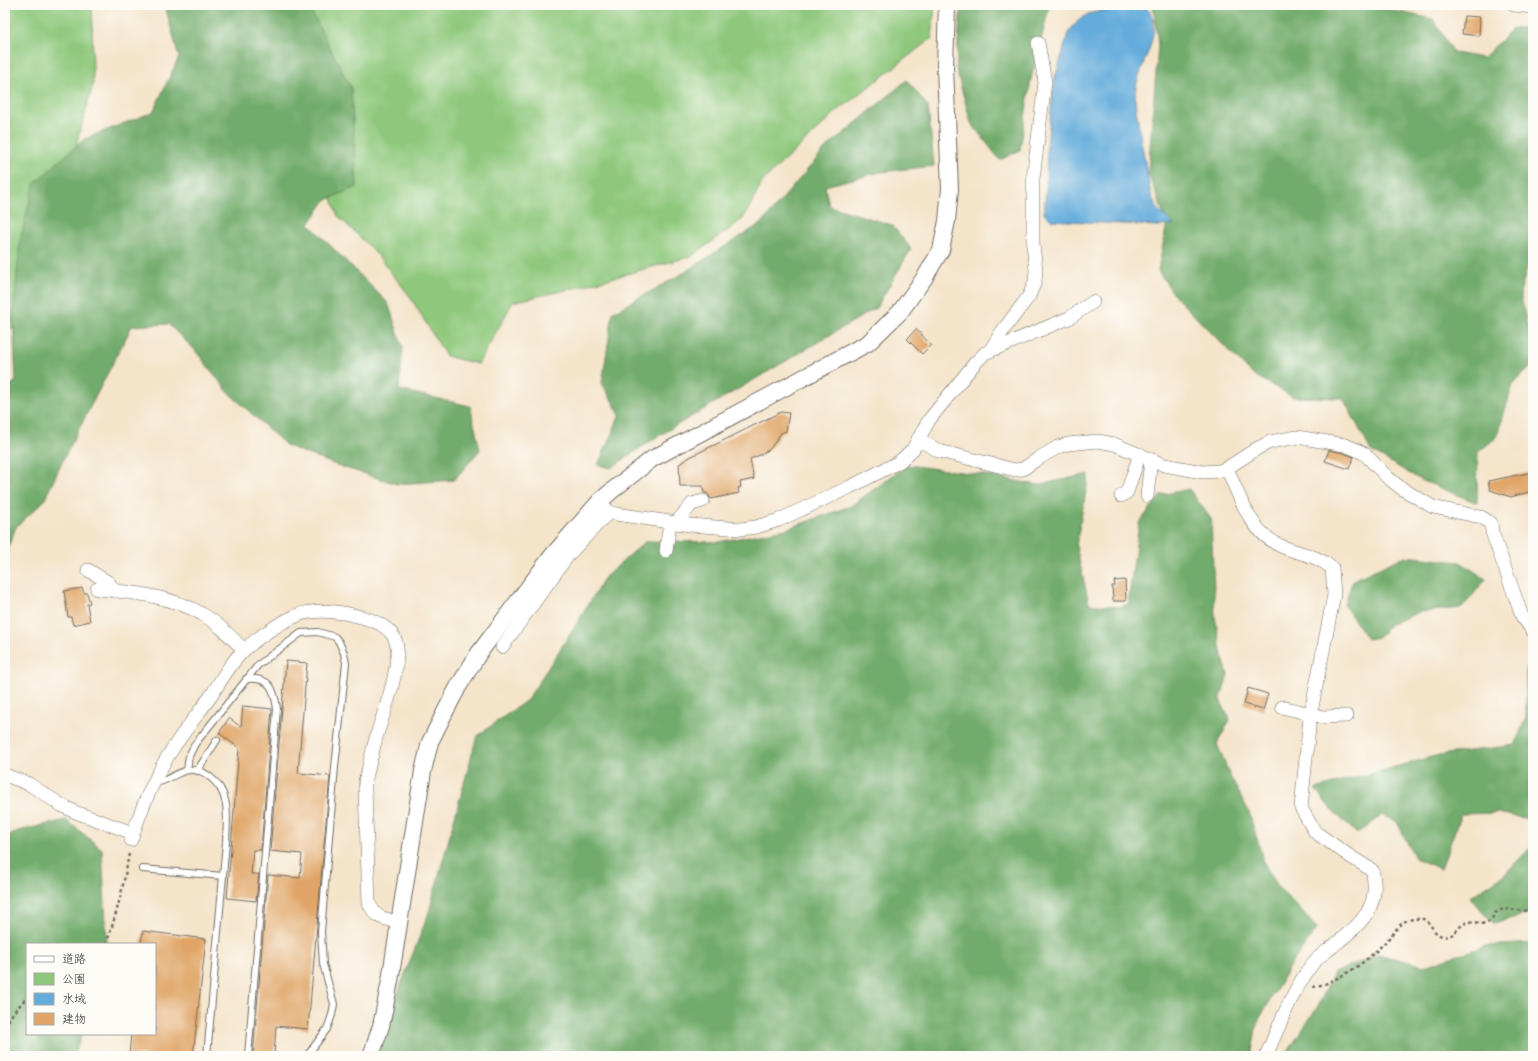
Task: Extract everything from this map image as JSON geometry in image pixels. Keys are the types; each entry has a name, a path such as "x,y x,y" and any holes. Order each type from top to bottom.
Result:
{"street":[{"path":"502,647 605,507 614,489 652,460 868,343 900,312 925,277 941,250 947,221 950,189 945,67 947,5"},
{"path":"1514,5 1533,6"},
{"path":"990,351 1001,333 1029,296 1035,282 1036,270 1033,245 1033,179 1045,82 1038,43"},
{"path":"605,507 625,516 742,529 756,527 779,520 899,462 913,449 929,420 975,363 985,353 1069,318 1093,302"},
{"path":"918,439 939,451 1015,470 1023,469 1058,447 1077,442 1098,441 1114,444 1164,465 1203,472 1219,472 1258,448 1270,442 1286,438 1308,438 1345,445 1365,454 1378,468 1401,488 1432,507 1481,517 1491,523 1492,532 1522,616 1533,631"},
{"path":"1146,457 1147,496"},
{"path":"1121,496 1127,492 1146,457"},
{"path":"1227,468 1248,517 1264,534 1282,547 1322,560 1332,568 1334,595 1311,715 1301,808 1315,832 1350,857 1372,870 1376,884 1370,910 1353,930 1314,962 1290,1001 1266,1056"},
{"path":"666,551 673,522 692,504 703,501"},
{"path":"371,1056 381,1026 423,771 430,742 458,687 480,654 552,556 605,507"},
{"path":"88,570 108,582 115,591"},
{"path":"97,589 133,592 181,605 202,614 226,632 244,650"},
{"path":"5,775 30,784 61,805 132,837 141,809 153,783 174,748 244,650 261,636 300,614 318,612 347,613 365,618 390,631 394,637 397,648 396,664 365,781 365,789 369,903 376,915 384,919 399,922"},
{"path":"1282,707 1323,717 1347,716"}],"lane":[{"path":"187,770 189,756 195,744 258,665 301,633 318,632 335,637 344,653 346,664 335,767 321,932 323,964 334,1004 327,1029 307,1056"},
{"path":"246,679 264,680 269,684 276,699 277,709 248,1056"},
{"path":"197,771 217,740"},
{"path":"153,783 160,783 187,770 202,771 214,780 222,789 226,806 223,876 207,1056"},
{"path":"142,869 223,876"}],"path":[{"path":"106,943 114,923 123,889 132,837"},
{"path":"1308,992 1314,987 1333,980 1362,963 1383,945 1404,922 1417,918 1428,921 1436,933 1442,936 1448,936 1458,931 1460,927 1469,922 1484,924 1488,923 1493,919 1495,913 1502,909 1533,911"},
{"path":"5,1026 26,997"}],"green space":[{"path":"5,5 92,5 93,84 69,171 45,298 5,334"},
{"path":"163,5 313,5 313,15 351,88 357,187 326,200 309,224 388,303 403,348 399,390 470,406 480,450 454,480 397,484 336,465 287,446 229,393 194,349 168,324 132,326 66,454 44,501 16,527 5,555 5,389 16,381 13,318 20,241 34,184 84,139 153,112 179,57 165,6"},
{"path":"289,5 935,5 932,38 835,113 763,181 743,219 692,256 579,287 513,302 478,364 446,356 409,295 374,251 338,216 326,181"},
{"path":"961,5 1053,5 1049,8 1031,79 1020,150 1000,160 971,123 956,69"},
{"path":"1153,5 1357,5 1381,8 1433,19 1454,53 1483,58 1511,30 1533,25 1533,246 1520,293 1533,351 1533,365 1513,384 1497,437 1478,452 1477,503 1421,480 1371,451 1343,398 1293,397 1252,374 1175,296 1158,271 1167,223 1148,173 1158,45"},
{"path":"907,80 928,107 934,166 880,172 825,186 829,206 892,225 911,249 876,308 655,438 611,468 598,465 620,415 602,383 613,312 675,278 762,223 825,149"},
{"path":"907,465 985,475 1038,485 1089,474 1076,546 1089,604 1120,607 1128,604 1139,523 1161,495 1189,489 1211,519 1215,616 1221,651 1228,675 1220,700 1230,720 1217,744 1230,776 1249,812 1264,863 1280,890 1302,911 1317,929 1289,967 1257,1023 1251,1056 373,1056 428,915 477,736 527,700 605,577 646,541 718,542 786,529 851,506"},
{"path":"1405,556 1460,562 1486,579 1462,608 1419,612 1391,624 1379,637 1367,639 1344,605 1353,580"},
{"path":"1533,663 1533,827 1529,819 1497,813 1461,814 1441,869 1415,858 1397,822 1382,815 1367,827 1356,833 1329,807 1315,789 1439,755 1515,745 1526,717 1526,666"},
{"path":"66,820 102,849 107,943 26,943 26,1035 82,1035 74,1056 5,1056 5,837 18,831"},
{"path":"1533,845 1533,913 1493,923 1470,897 1505,874"},
{"path":"1533,943 1533,1056 1285,1056 1318,1006 1334,973 1378,954 1424,966 1486,946"}],"water":[{"path":"1121,6 1137,6 1148,9 1153,20 1154,29 1150,48 1139,75 1135,94 1136,106 1151,195 1158,210 1174,225 1157,226 1051,220 1044,213 1047,145 1055,76 1068,33 1078,21 1088,14"}],"building":[{"path":"1464,16 1480,17 1479,36 1462,34"},
{"path":"916,329 931,345 922,354 907,339"},
{"path":"781,412 789,413 786,431 781,433 770,449 750,459 754,479 740,482 741,487 738,488 739,493 711,499 707,493 704,493 703,486 680,486 679,464 690,457"},
{"path":"1329,450 1354,457 1349,469 1325,461"},
{"path":"1533,472 1533,491 1511,497 1490,490 1488,481"},
{"path":"1125,580 1126,601 1113,601 1112,586 1115,586 1114,581"},
{"path":"82,588 84,593 87,593 90,603 87,604 90,621 73,625 71,617 68,617 64,591"},
{"path":"286,661 307,663 298,773 330,776 308,1029 276,1026 274,1056 253,1056 268,875 300,878 302,854 270,851"},
{"path":"1248,688 1268,694 1263,710 1244,704"},
{"path":"243,706 272,709 261,850 253,850 251,874 259,874 256,901 227,898 239,748 219,733 229,718 241,727"},
{"path":"143,931 206,939 193,1056 129,1056 131,1035 156,1035 156,943 141,943"}]}
